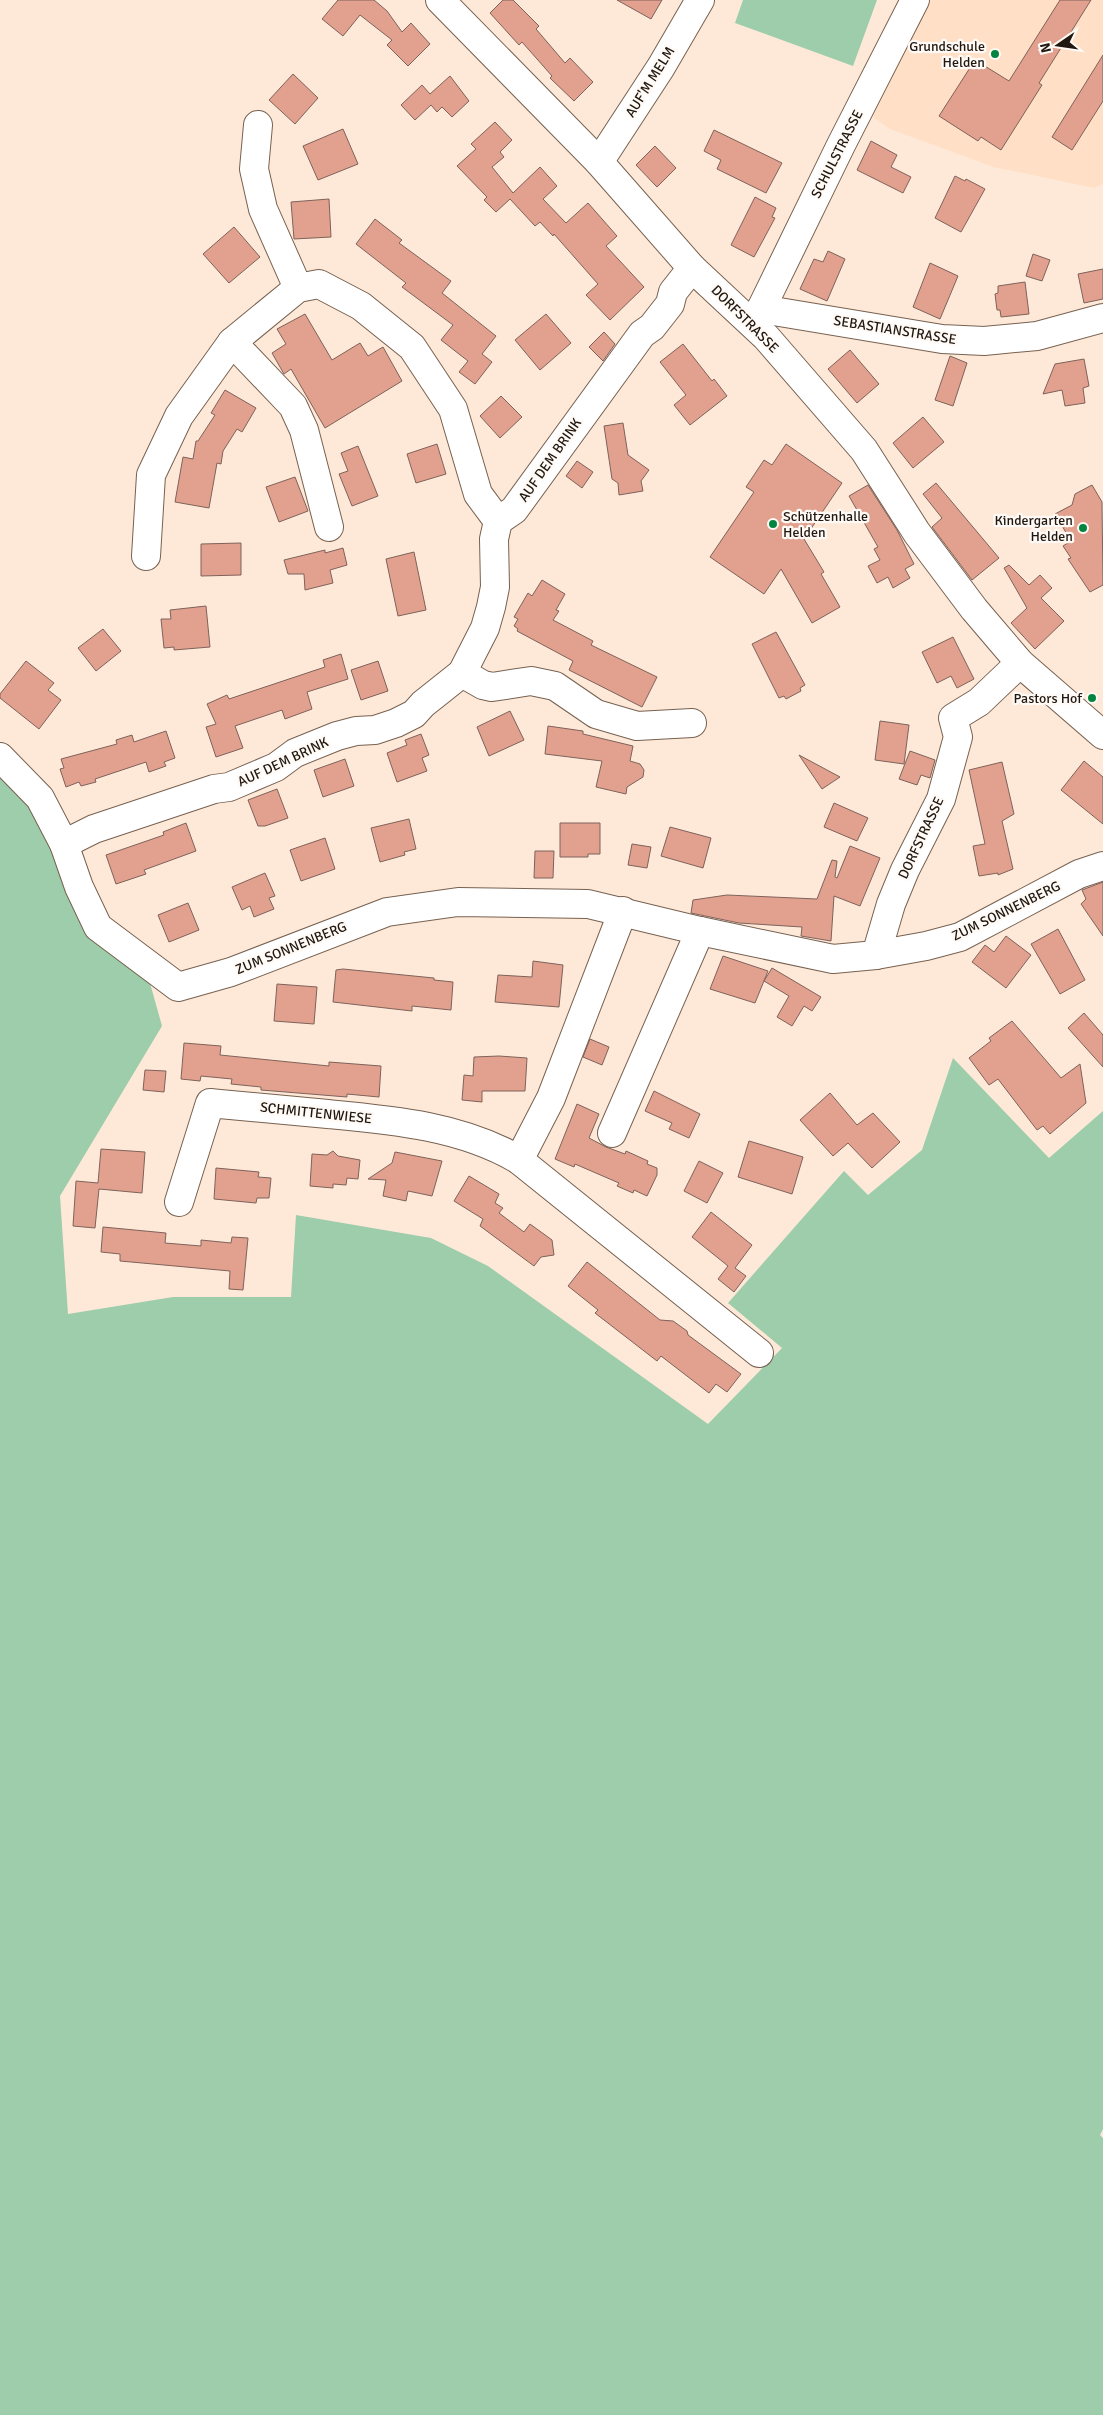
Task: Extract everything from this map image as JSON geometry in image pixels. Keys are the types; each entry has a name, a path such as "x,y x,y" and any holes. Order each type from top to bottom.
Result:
{"street":[{"name":"DORFSTRASSE","path":"440,0 599,162 692,268 756,315 864,450 916,533 974,609 1020,663 1103,735"},
{"name":"AUF'M MELM","path":"599,162 661,66 700,0"},
{"name":"SCHULSTRASSE","path":"756,315 915,0"},
{"path":"258,125 254,169 263,209 298,288"},
{"name":"AUF DEM BRINK","path":"64,844 94,829 214,789 230,787 276,767 295,753 337,736 356,731 375,730 396,723 414,714 423,704 462,673 478,644 491,607 495,587 494,540 498,521 514,510 642,334 652,327 670,304 673,292 692,268"},
{"path":"146,556 151,475 179,416 232,342 298,288 319,284 361,306 412,347 453,409 478,494 498,521"},
{"name":"SEBASTIANSTRASSE","path":"756,315 942,339 984,341 1037,336 1103,318"},
{"path":"232,342 293,406 304,430 330,527"},
{"name":"DORFSTRASSE","path":"876,955 891,904 905,870 940,799 958,737 953,718 979,702 1020,663"},
{"path":"462,673 483,685 492,687 531,681 555,686 596,714 637,726 692,723"},
{"name":"ZUM SONNENBERG","path":"0,757 40,798 64,844 79,887 98,927 178,987 231,972 355,923 395,910 458,902 588,904 832,960 876,955 926,946 960,937 1079,874 1103,866"},
{"path":"519,1160 552,1098 623,911"},
{"path":"612,1133 700,931"},
{"name":"SCHMITTENWIESE","path":"179,1202 210,1103 372,1118 463,1136 496,1146 519,1160 759,1353"}],"shaded area":[{"name":"Grundschule Helden","path":"915,0 1103,0 1103,184 1094,188 994,167 890,129 861,108"}],"green space":[{"path":"743,0 877,0 853,66 735,23"},
{"path":"0,764 150,983 162,1026 60,1196 68,1314 173,1297 291,1297 296,1215 431,1238 488,1266 708,1424 782,1348 728,1303 844,1171 868,1195 922,1150 953,1058 1049,1158 1103,1111 1103,2129 1100,2135 1103,2138 1103,2415 0,2415"}],"building":[{"path":"338,0 374,0 387,11 402,32 411,23 430,44 408,66 387,45 392,40 360,15 343,36 322,19"},
{"path":"503,0 513,0 539,26 536,29 565,63 570,58 593,82 574,101 550,78 552,76 522,42 519,45 490,13"},
{"path":"617,0 662,0 651,19"},
{"path":"1060,0 1091,0 1039,83 1042,85 1001,150 981,137 978,141 939,116 975,60 1009,81"},
{"path":"1103,55 1103,101 1072,150 1052,137"},
{"path":"293,74 318,98 295,124 269,100"},
{"path":"450,76 469,101 452,117 442,107 437,112 431,105 415,120 401,105 422,85 430,94"},
{"path":"495,122 512,140 500,152 504,157 492,167 513,193 540,167 557,186 543,199 566,223 588,203 617,236 606,246 644,287 610,320 586,295 598,284 554,234 553,236 540,222 535,226 510,199 496,212 484,200 487,197 457,166 476,149 471,144"},
{"path":"343,129 358,164 318,180 303,146"},
{"path":"714,130 782,163 766,193 717,169 721,160 704,151"},
{"path":"871,141 897,155 891,167 911,177 903,193 857,170"},
{"path":"655,146 676,168 657,187 636,165"},
{"path":"955,176 965,181 966,179 985,189 961,232 935,218"},
{"path":"755,197 776,208 772,217 775,218 754,257 731,245"},
{"path":"329,199 331,237 294,239 291,202"},
{"path":"375,219 402,240 399,243 451,281 442,293 496,336 482,354 492,362 475,384 459,372 468,361 441,340 453,325 402,287 406,283 356,244"},
{"path":"234,227 260,257 229,283 203,254"},
{"path":"828,251 845,259 827,301 800,289 814,259 823,262"},
{"path":"1033,254 1050,260 1042,281 1026,276"},
{"path":"930,263 958,276 940,319 913,307"},
{"path":"1103,269 1103,299 1084,303 1078,274"},
{"path":"1025,282 1029,314 1001,317 1000,310 997,310 995,294 998,293 998,286"},
{"path":"305,314 332,360 360,343 368,356 383,347 402,381 325,428 291,369 284,374 272,353 286,344 277,329"},
{"path":"546,314 571,343 540,370 515,340"},
{"path":"604,332 615,344 603,361 589,347"},
{"path":"683,344 712,381 714,379 727,396 690,425 674,405 686,395 660,362"},
{"path":"850,350 879,384 857,403 828,369"},
{"path":"950,356 967,363 953,406 935,400"},
{"path":"1084,359 1089,386 1083,388 1085,403 1065,406 1062,390 1043,394 1055,364"},
{"path":"225,390 256,408 242,432 237,429 223,451 221,464 217,463 209,508 175,502 183,457 193,459 196,441 198,441 215,415 211,413"},
{"path":"501,396 522,417 500,438 480,416"},
{"path":"923,417 944,442 913,468 893,443"},
{"path":"623,423 628,455 649,470 641,481 643,491 619,495 618,483 612,479 604,426"},
{"path":"437,444 446,474 416,483 407,454"},
{"name":"Schützenhalle Helden","path":"786,444 842,483 804,539 824,572 821,574 840,607 812,623 781,569 764,594 710,557 754,492 746,487 764,460 772,465"},
{"path":"358,446 378,496 352,506 339,474 348,471 341,453"},
{"path":"577,461 593,472 582,488 566,476"},
{"path":"295,477 308,511 279,522 266,487"},
{"path":"936,483 999,558 972,580 932,527 942,518 923,494"},
{"path":"868,485 897,530 914,564 905,569 910,578 893,588 888,577 877,583 868,566 880,560 874,549 878,547 849,496"},
{"name":"Kindergarten Helden","path":"1092,485 1102,502 1103,585 1090,592 1068,559 1071,558 1063,546 1071,541 1055,514 1072,505 1075,494"},
{"path":"241,543 241,575 201,576 201,544"},
{"path":"343,548 347,565 330,570 333,583 305,590 304,574 288,574 284,560 325,550 325,553"},
{"path":"414,552 426,610 398,616 386,559"},
{"path":"1009,565 1029,585 1040,575 1052,588 1041,598 1064,621 1035,649 1011,623 1027,608 1004,568"},
{"path":"542,580 565,594 556,610 559,611 553,620 593,641 591,645 657,677 642,707 569,670 573,661 517,631 518,629 514,626 518,619 514,617 528,593 532,596"},
{"path":"206,606 210,647 174,650 174,647 164,648 161,619 171,619 170,610"},
{"path":"103,629 121,651 96,671 78,648"},
{"path":"776,632 805,685 800,688 801,691 786,699 784,696 779,698 752,644"},
{"path":"953,637 974,679 957,688 951,676 937,683 922,652"},
{"path":"341,654 348,679 307,692 312,709 285,719 282,710 235,726 243,748 216,757 206,727 216,724 207,704 227,695 229,699 325,667 323,660"},
{"path":"26,661 54,683 48,690 61,700 39,729 0,698 0,694"},
{"path":"378,661 388,691 361,700 351,670"},
{"path":"510,711 524,740 489,756 477,727"},
{"path":"880,721 909,725 904,764 875,760"},
{"path":"548,726 583,731 583,734 633,746 630,761 640,764 644,770 643,777 627,787 626,794 596,787 602,761 545,754"},
{"path":"166,731 175,758 164,762 166,766 149,772 146,762 95,779 96,782 81,786 79,782 66,787 60,769 64,768 61,759 117,744 116,740 132,735 134,742"},
{"path":"421,734 429,755 422,758 427,771 397,782 387,753 407,745 405,740"},
{"path":"910,751 935,760 930,778 921,775 917,785 899,779"},
{"path":"799,755 840,777 822,789"},
{"path":"345,759 354,786 323,797 314,770"},
{"path":"1084,761 1103,777 1103,824 1061,790"},
{"path":"1002,762 1014,814 1002,821 1013,869 998,875 998,873 979,876 973,846 985,844 969,770"},
{"path":"277,789 288,818 265,826 258,826 248,800"},
{"path":"834,803 868,818 857,841 824,827"},
{"path":"409,819 416,849 404,852 405,855 380,862 371,828"},
{"path":"186,823 196,851 144,870 146,874 116,884 106,855 164,835 163,832"},
{"path":"560,823 600,823 600,854 588,854 588,857 560,857"},
{"path":"670,827 711,838 703,868 661,856"},
{"path":"325,838 335,869 301,881 290,850"},
{"path":"632,844 651,847 647,868 628,865"},
{"path":"850,846 880,858 860,906 834,896 831,941 801,936 802,927 739,923 691,913 693,900 727,895 817,899 832,860 837,861 835,877 837,878"},
{"path":"535,851 554,851 553,878 534,878"},
{"path":"265,873 275,896 269,898 274,909 254,917 250,906 242,910 232,887"},
{"path":"1103,882 1103,936 1081,904 1086,899 1082,890"},
{"path":"188,903 199,930 169,942 158,915"},
{"path":"1058,929 1085,980 1060,994 1031,944"},
{"path":"1006,936 1031,955 1006,988 972,962 985,945 994,952"},
{"path":"723,956 768,971 755,1003 710,989"},
{"path":"533,961 563,965 559,1007 495,1002 498,975 532,977"},
{"path":"772,968 821,997 812,1011 804,1006 792,1026 777,1017 789,996 764,981"},
{"path":"343,969 434,978 434,980 453,982 451,1010 412,1006 412,1011 333,1002 336,970"},
{"path":"277,984 317,987 314,1024 274,1021"},
{"path":"1084,1013 1103,1035 1103,1067 1068,1028"},
{"path":"1012,1021 1061,1078 1080,1064 1086,1103 1050,1134 1043,1126 1037,1130 998,1079 989,1085 969,1058 991,1041 989,1038"},
{"path":"590,1039 609,1047 602,1065 583,1057"},
{"path":"184,1043 221,1046 220,1055 329,1066 329,1062 381,1066 379,1097 347,1094 347,1097 261,1090 261,1087 231,1084 232,1079 201,1076 200,1081 181,1079"},
{"path":"474,1057 527,1058 525,1091 482,1091 482,1102 462,1100 464,1075 473,1076"},
{"path":"145,1070 166,1071 164,1092 143,1090"},
{"path":"654,1091 700,1114 689,1138 669,1129 672,1123 645,1111"},
{"path":"830,1093 857,1125 873,1113 900,1142 872,1168 848,1143 833,1156 800,1120"},
{"path":"577,1104 599,1114 589,1138 625,1154 626,1151 648,1161 647,1164 657,1168 657,1175 647,1196 634,1190 633,1193 617,1186 619,1183 575,1164 574,1167 555,1159"},
{"path":"749,1141 803,1157 792,1194 738,1177"},
{"path":"101,1149 145,1152 142,1193 99,1189 95,1228 73,1226 76,1181 98,1183"},
{"path":"333,1151 338,1156 360,1160 358,1179 347,1178 346,1185 333,1184 333,1188 310,1186 312,1154 327,1155"},
{"path":"395,1152 442,1161 432,1196 408,1191 406,1201 383,1196 386,1180 368,1179 392,1163"},
{"path":"699,1161 723,1173 707,1203 684,1191"},
{"path":"216,1168 259,1172 258,1177 271,1178 269,1198 257,1198 256,1203 214,1199"},
{"path":"469,1176 499,1194 495,1203 503,1208 499,1213 524,1232 530,1224 552,1240 554,1255 541,1257 534,1266 480,1226 483,1219 454,1201"},
{"path":"711,1212 752,1245 735,1268 746,1276 734,1292 718,1279 728,1266 692,1237"},
{"path":"103,1227 166,1233 165,1243 201,1246 201,1240 231,1243 232,1237 248,1238 243,1290 229,1289 230,1271 120,1261 120,1254 101,1252"},
{"path":"587,1262 660,1320 673,1321 687,1331 688,1335 741,1374 727,1392 716,1384 709,1393 661,1356 657,1361 595,1313 598,1310 568,1286"}],"place":[{"name":"Grundschule Helden","path":"995,54"},
{"name":"Schützenhalle Helden","path":"773,524"},
{"name":"Kindergarten Helden","path":"1083,528"},
{"name":"Pastors Hof","path":"1092,698"}]}
